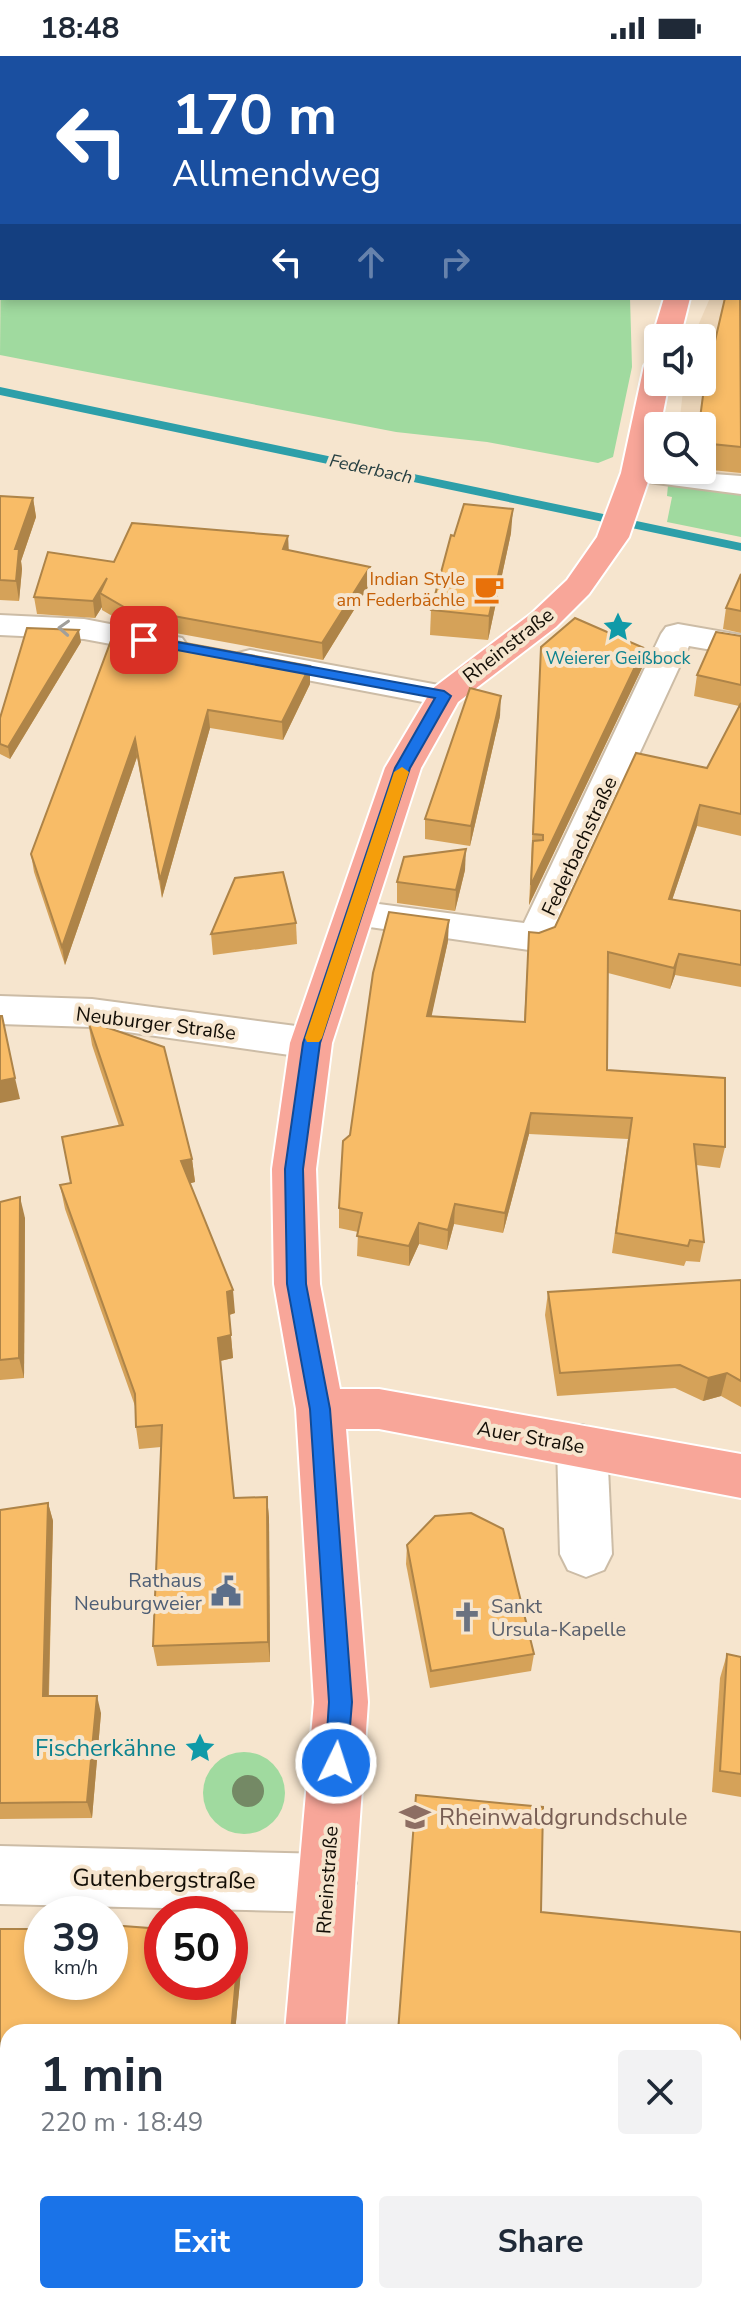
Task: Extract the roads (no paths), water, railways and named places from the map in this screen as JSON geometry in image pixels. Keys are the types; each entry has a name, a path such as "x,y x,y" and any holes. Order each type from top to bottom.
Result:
{"main road":[{"path":"670,324 676,300"},
{"name":"Rheinstraße","path":"316,2024 341,1702 320,1409 297,1284 294,1169 311,1043 403,768 444,696 544,620 578,587 617,525 636,473 652,396"},
{"name":"Auer Straße","path":"320,1409 379,1409 741,1476"}],"street":[{"path":"636,473 741,485"},
{"path":"0,625 84,629 444,696"},
{"name":"Federbachstraße","path":"356,914 536,938 678,634 741,645"},
{"name":"Neuburger Straße","path":"0,1010 92,1013 311,1043"},
{"path":"582,1446 586,1554"},
{"name":"Gutenbergstraße","path":"0,1875 327,1883"}],"waterway":[{"name":"Federbach","path":"0,391 741,547"}],"place":[{"name":"Indian Style am Federbächle","path":"489,589"},
{"name":"Weierer Geißbock","path":"618,627"},
{"name":"Rathaus Neuburgweier","path":"226,1591"},
{"name":"Sankt Ursula-Kapelle","path":"467,1617"},
{"name":"Fischerkähne","path":"200,1748"},
{"name":"Rheinwaldgrundschule","path":"415,1817"}]}
